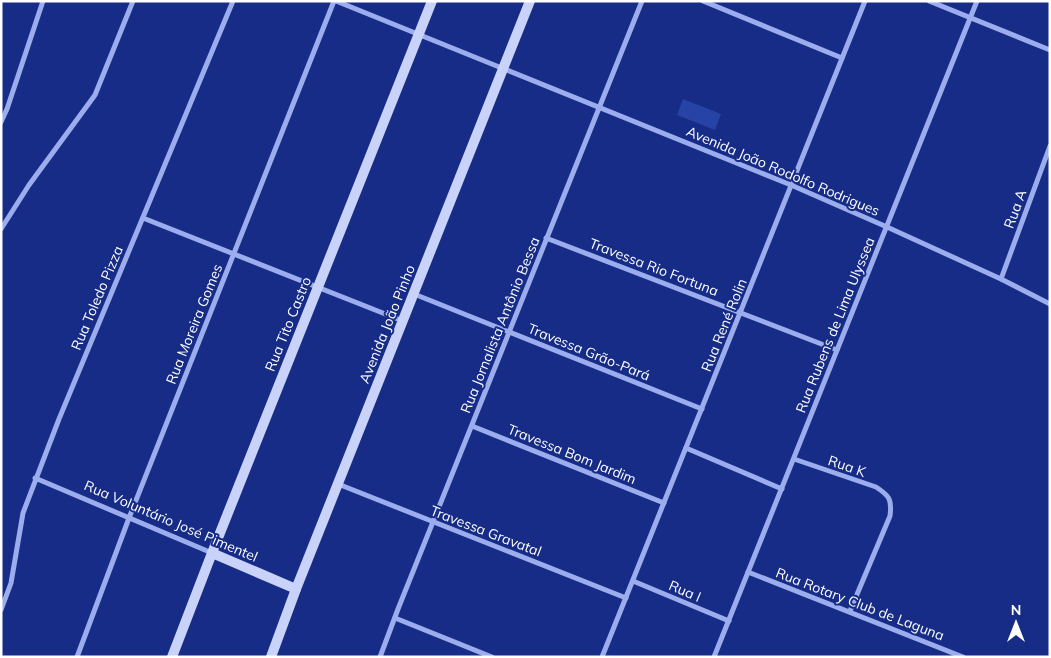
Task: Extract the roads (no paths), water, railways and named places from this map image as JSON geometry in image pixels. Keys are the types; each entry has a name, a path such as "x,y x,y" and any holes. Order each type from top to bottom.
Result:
{"main road":[{"name":"Rua Tito Castro","path":"172,657 432,1"},
{"name":"Avenida João Pinho","path":"271,657 296,589 530,1"},
{"name":"Rua Voluntário José Pimentel","path":"212,553 296,589"}],"street":[{"path":"1,122 43,1"},
{"path":"1,229 29,185 95,95 133,1"},
{"name":"Rua Toledo Pizza","path":"1,610 11,583 23,513 35,478 233,1"},
{"name":"Avenida João Rodolfo Rodrigues","path":"335,1 791,185 887,226 1050,304"},
{"name":"Rua Moreira Gomes","path":"77,657 129,518 335,1"},
{"name":"Rua Jornalista Antônio Bessa","path":"380,657 642,1"},
{"path":"702,1 842,58"},
{"name":"Rua René Rolin","path":"602,657 865,1"},
{"path":"929,1 1050,50"},
{"name":"Rua Rubens de Lima Ulyssea","path":"714,657 977,1"},
{"name":"Rua A","path":"1001,280 1050,146"},
{"path":"143,218 403,321"},
{"name":"Travessa Rio Fortuna","path":"546,238 837,350"},
{"name":"Travessa Grão-Pará","path":"414,294 702,409"},
{"name":"Travessa Bom Jardim","path":"472,426 664,503"},
{"path":"686,448 782,488"},
{"name":"Rua K","path":"794,459 876,487 890,500 890,516 850,611"},
{"name":"Rua Voluntário José Pimentel","path":"35,478 212,553"},
{"name":"Travessa Gravatal","path":"338,484 626,598"},
{"name":"Rua Rotary Club de Laguna","path":"748,572 963,657"},
{"name":"Rua I","path":"633,581 729,622"},
{"path":"394,618 492,657"}]}
